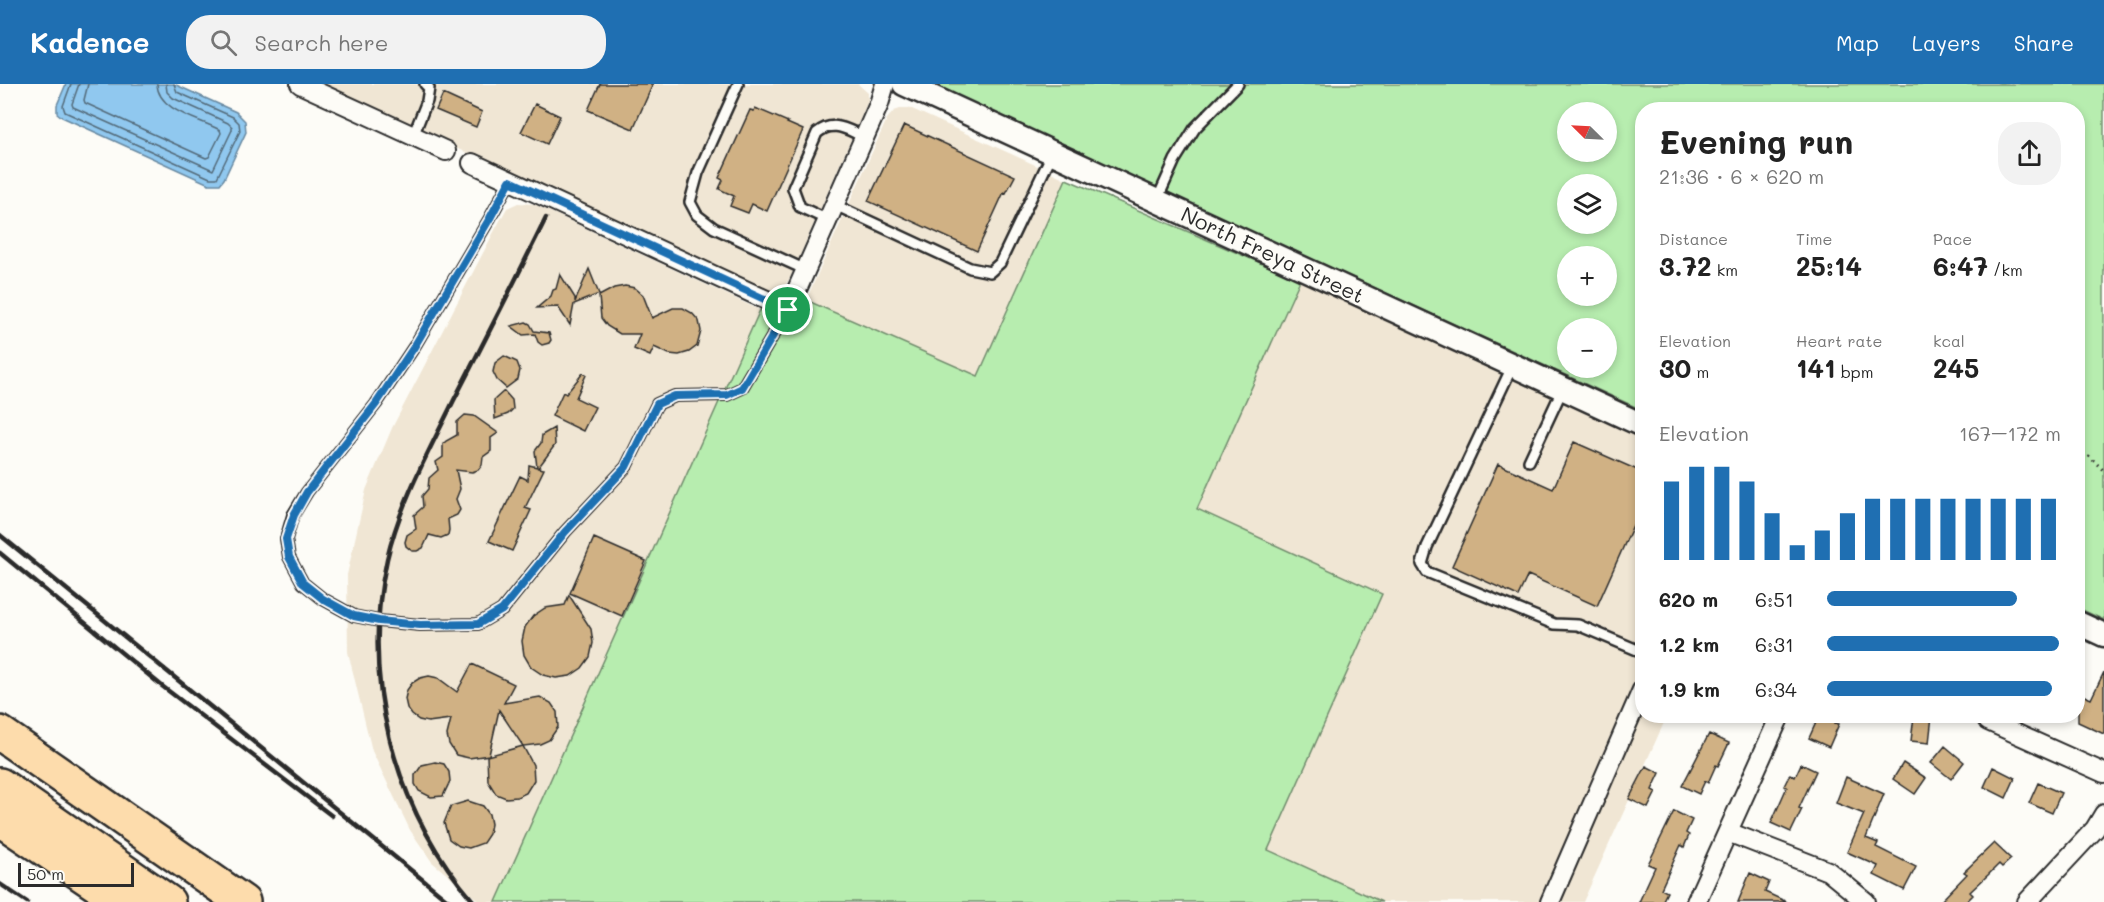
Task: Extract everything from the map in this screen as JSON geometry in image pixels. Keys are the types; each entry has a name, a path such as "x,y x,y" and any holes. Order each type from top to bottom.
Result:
{"highway":[{"path":"0,733 243,902"},
{"path":"0,785 168,902"},
{"path":"0,819 123,902"}],"street":[{"path":"300,84 446,151"},
{"path":"472,163 788,310 882,98 885,84"},
{"name":"North Freya Street","path":"904,84 1635,422"},
{"path":"2085,626 2104,635"},
{"path":"1550,902 1635,706"},
{"path":"1696,902 1777,723"},
{"path":"1992,723 2104,773"},
{"path":"2027,902 2095,829 2104,814"},
{"path":"1728,832 1827,871 1866,902"}],"lane":[{"path":"412,136 427,101 429,88 425,84"},
{"path":"738,84 698,173 690,202 697,215 714,228 806,270"},
{"path":"1157,200 1175,160 1195,128 1238,84"},
{"path":"865,137 835,125 825,127 817,133 793,188 800,207 831,212 970,268 990,272 1000,263 1053,152"},
{"path":"510,181 414,347 376,404 307,492 294,515 286,539 289,557 303,583 323,599 354,616 420,625 478,624 502,610 565,532 626,467 657,404 675,396 727,395 742,388 788,310"},
{"path":"1513,364 1427,547 1422,564 1427,572 1517,610 1554,624 1578,625 1635,649"},
{"path":"1529,461 1563,388"}],"path":[{"path":"2085,454 2104,471"}],"shaded area":[{"path":"317,84 858,84 868,93 868,101 790,278 781,291 768,292"},
{"path":"903,108 912,109 1066,179 978,376 806,300 887,119 894,111"},
{"path":"518,203 534,204 760,310 496,902 480,902 432,862 410,830 372,751 348,652 347,575 366,490 392,428 507,208"},
{"path":"1300,280 1635,435 1635,723 1664,723 1583,902 1382,902 1268,850 1382,594 1197,509"}],"green space":[{"path":"929,84 2104,84 2104,620 2085,611 2085,102 1635,102 1635,407 1572,378 1617,378 1617,318 1557,318 1557,371"},
{"path":"1066,179 1300,280 1197,509 1382,594 1268,850 1382,902 496,902 760,310 795,326 806,300 978,376"}],"water":[{"path":"66,84 174,84 236,112 245,121 246,132 224,179 220,184 209,184 62,117 57,113 57,105"}],"building":[{"path":"600,84 653,84 633,129 588,110"},
{"path":"443,94 482,112 476,127 436,110"},
{"path":"535,104 560,116 547,144 521,132"},
{"path":"755,108 803,130 767,211 752,204 748,213 730,206 734,196 719,189 723,180 719,178 750,110 754,111"},
{"path":"904,125 1015,176 1006,193 1004,192 977,251 868,201"},
{"path":"589,269 599,294 574,304 570,325 558,307 537,308 556,289 560,274 575,298 575,302"},
{"path":"625,286 635,288 643,295 652,318 673,308 683,308 692,313 699,321 701,331 697,346 679,355 669,354 654,347 650,356 634,349 640,334 620,334 607,326 601,318 599,296 614,288"},
{"path":"526,322 534,331 549,333 551,340 549,343 542,345 535,334 523,335 511,326"},
{"path":"504,356 517,362 520,370 518,379 506,388 497,380 493,372 495,363"},
{"path":"583,373 586,375 576,398 595,407 583,431 552,416 563,392 566,394"},
{"path":"504,391 512,400 513,409 508,414 495,419 494,400"},
{"path":"465,415 474,416 498,433 491,438 491,451 483,457 482,465 478,470 472,472 456,470 460,489 456,499 460,510 457,515 448,519 448,535 441,538 429,535 423,548 412,551 405,542 407,535 416,529 414,515 423,507 422,496 428,489 429,478 438,470 436,462 443,457 443,444 457,435 457,422"},
{"path":"554,428 555,445 538,468 544,469 525,508 531,510 512,551 489,541 520,476 528,480 529,465 537,467 535,451 541,443 542,435"},
{"path":"1574,442 1635,469 1635,521 1597,606 1528,575 1518,596 1452,566 1498,464 1553,489"},
{"path":"594,538 646,561 622,616 570,593"},
{"path":"569,595 591,629 593,643 590,657 582,668 570,676 556,678 543,675 531,667 524,655 522,641 525,627 533,616 545,608 565,605"},
{"path":"472,664 514,684 504,703 540,697 551,703 557,712 558,727 549,740 540,744 523,746 499,710 489,755 469,758 456,755 449,744 447,735 451,719 428,722 412,715 405,699 412,683 429,676 438,678 457,692"},
{"path":"2104,672 2104,734 2080,723 2085,723 2085,696 2091,699"},
{"path":"1816,723 1839,724 1829,747 1809,738"},
{"path":"1913,723 1931,723 1929,743 1911,741"},
{"path":"1709,734 1729,743 1708,783 1705,781 1699,794 1682,786"},
{"path":"523,746 533,765 534,780 526,793 517,797 506,798 496,794 488,781 487,756"},
{"path":"1945,746 1964,762 1951,779 1931,763"},
{"path":"435,762 444,764 449,772 450,781 443,796 431,797 419,791 415,784 415,775 422,765"},
{"path":"1903,763 1926,778 1915,794 1893,779"},
{"path":"1801,764 1816,771 1791,832 1771,823 1787,787 1784,786 1790,774 1795,777"},
{"path":"1646,766 1660,773 1652,790 1656,792 1648,808 1629,799"},
{"path":"1993,767 2015,778 2006,798 1984,787"},
{"path":"1846,777 1884,794 1866,838 1878,843 1876,847 1916,867 1904,890 1874,875 1878,866 1847,852 1864,814 1836,803"},
{"path":"2038,783 2061,793 2052,813 2029,803"},
{"path":"468,801 483,806 489,814 491,824 489,834 483,843 469,848 459,846 449,839 444,823 451,806"},
{"path":"1674,811 1692,820 1686,833 1689,835 1684,847 1681,845 1661,889 1667,892 1662,902 1639,902 1655,867 1648,864"},
{"path":"1994,843 2011,859 2002,867 1999,864 1970,892 1973,895 1966,902 1940,902 1967,874 1964,872"},
{"path":"1750,873 1769,882 1765,892 1787,902 1738,902"}],"railway":[{"path":"474,902 446,865 422,826 404,784 390,740 381,695 378,650 380,604 387,559 407,498 546,218"},
{"path":"0,535 450,902"},
{"path":"0,553 162,686 332,816"},
{"path":"0,884 27,902"}],"route":[{"path":"510,181 788,310 742,388 727,395 675,396 657,404 626,467 565,532 502,610 478,624 420,625 354,616 323,599 303,583 289,557 286,539 294,515 307,492 376,404 414,347 510,181"}]}
